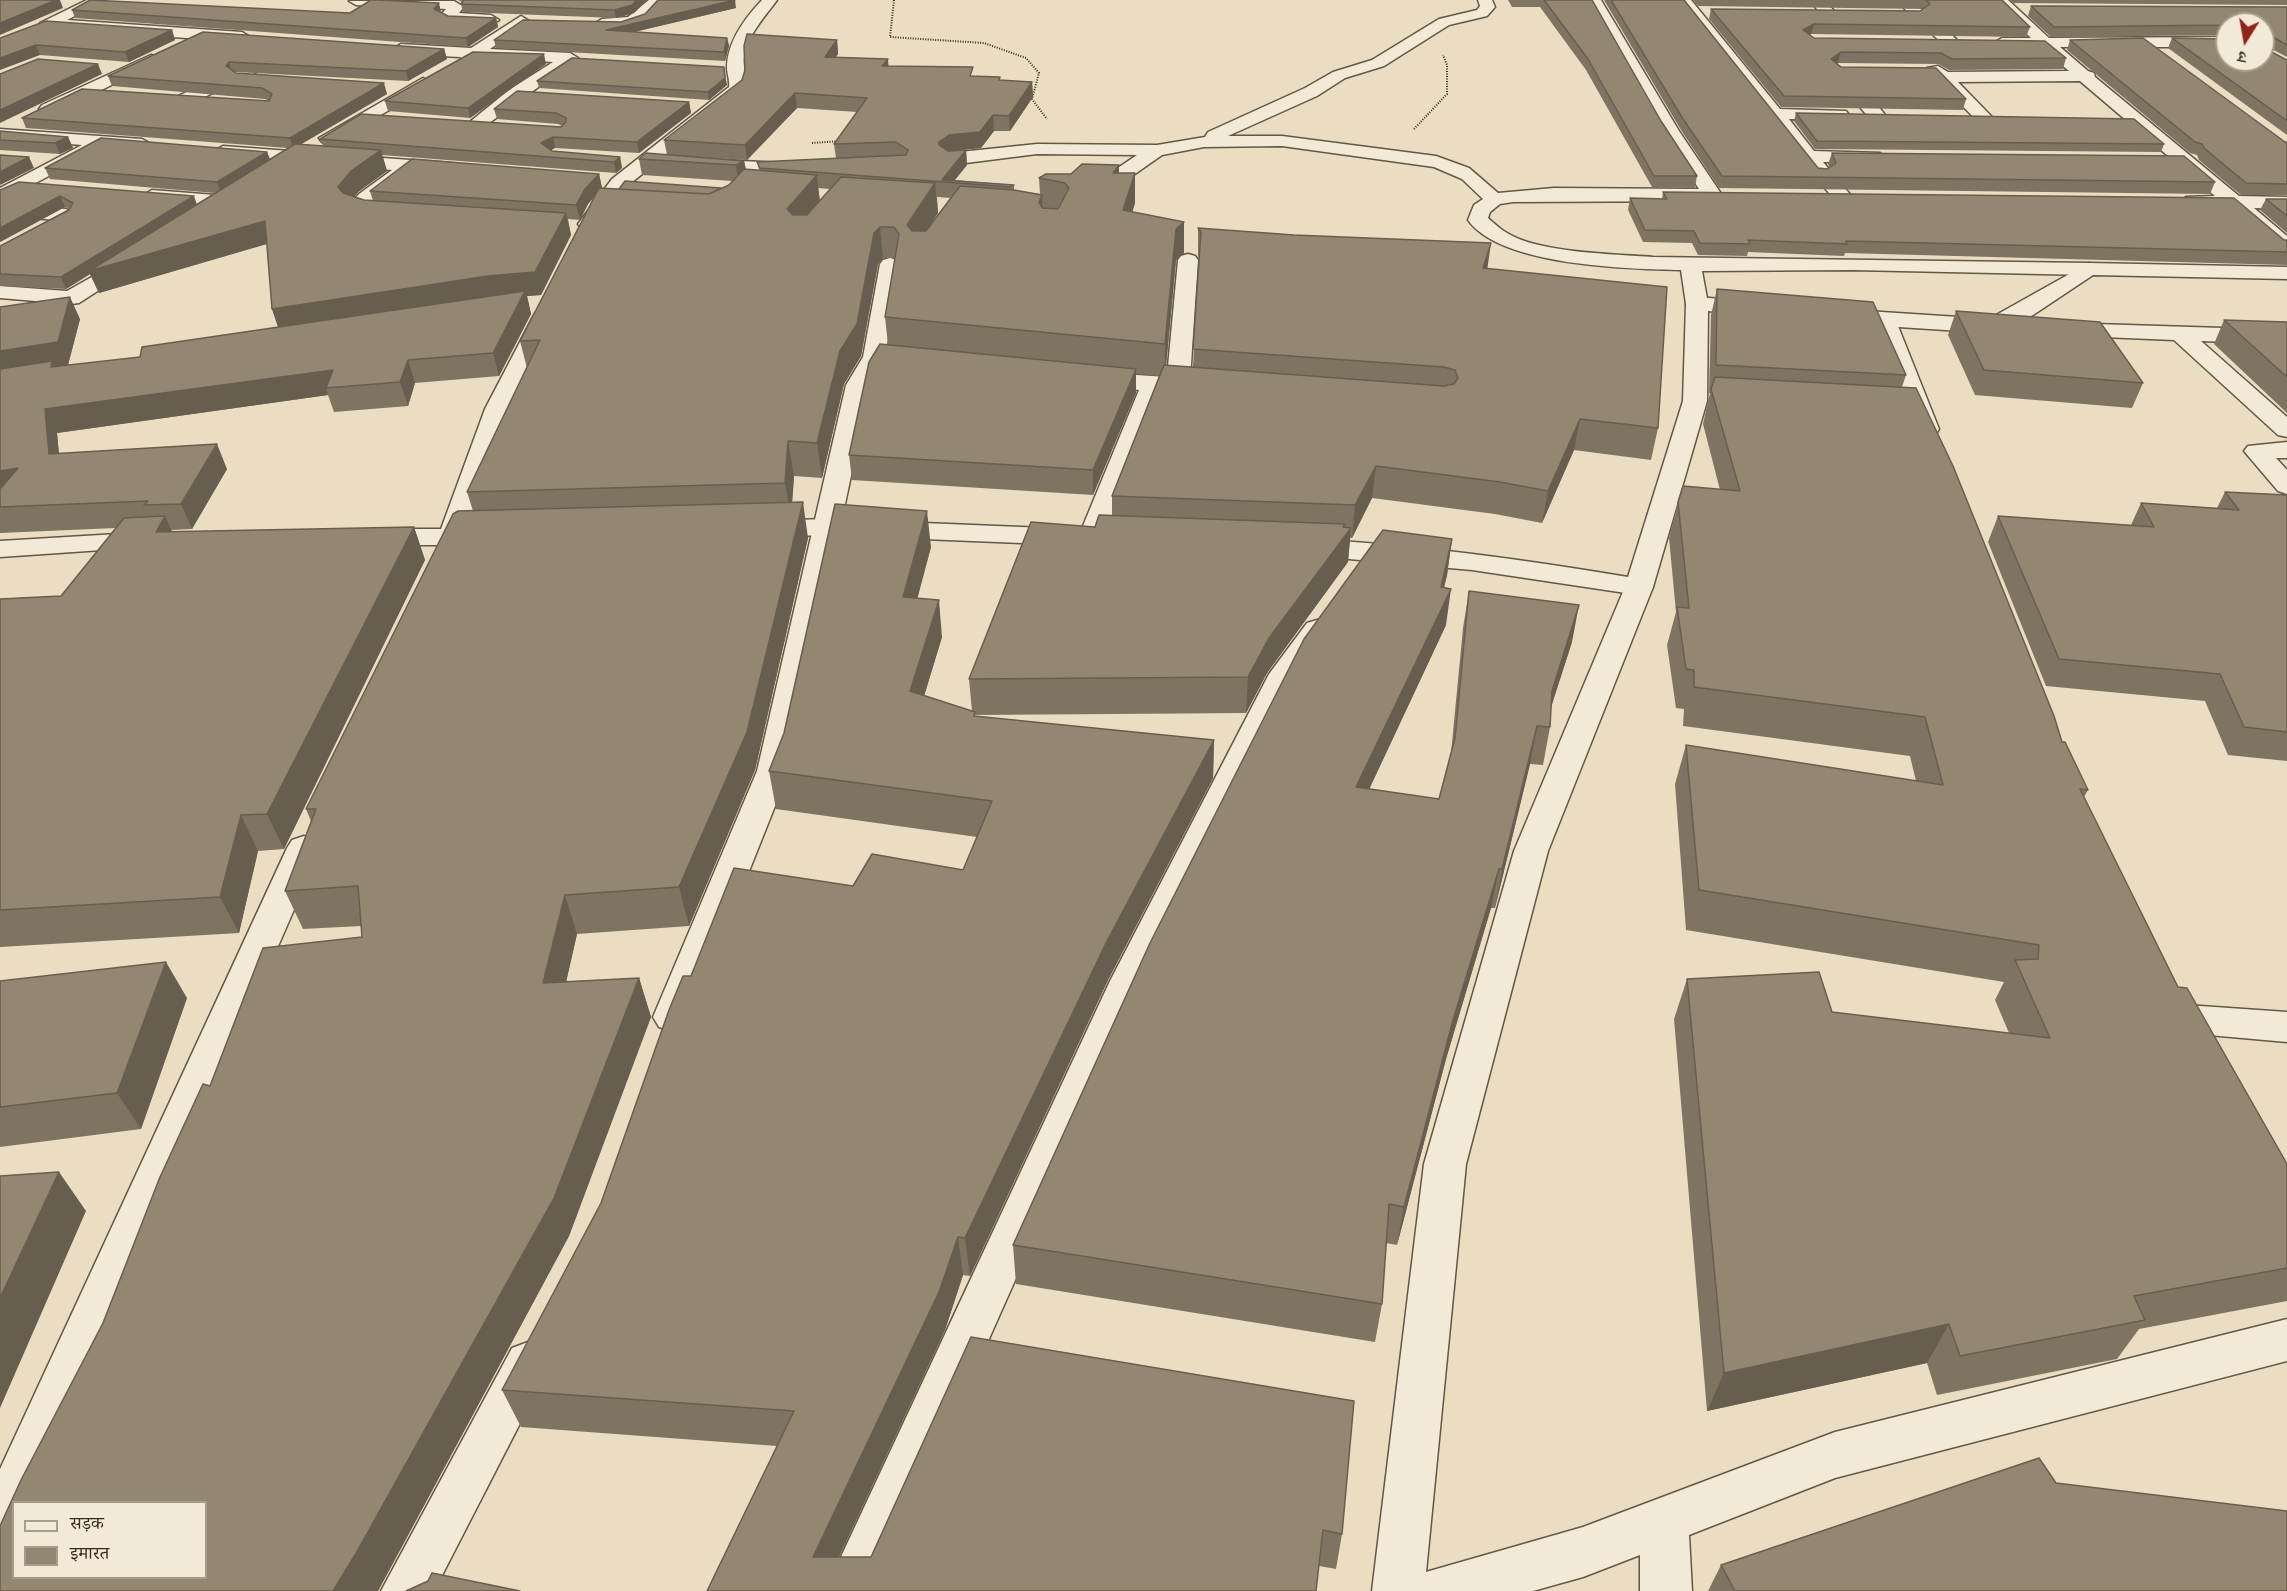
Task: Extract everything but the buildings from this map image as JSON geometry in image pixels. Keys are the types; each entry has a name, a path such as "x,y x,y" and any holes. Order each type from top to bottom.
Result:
{"street":[{"path":"48,23 99,0"},
{"path":"272,174 361,117 415,88 526,21 447,18 457,7 454,5 345,0"},
{"path":"585,24 617,25 631,22 640,18 657,0"},
{"path":"589,223 630,184 644,161 737,89 739,81 728,68 746,29 770,0"},
{"path":"1195,143 1311,92 1339,75 1378,63 1404,49 1444,22 1482,13 1488,7 1485,0"},
{"path":"1594,0 1670,131 1712,195"},
{"path":"1805,13 1833,13 1816,0"},
{"path":"2005,4 2035,9"},
{"path":"2005,4 2046,44 2088,76 2287,246"},
{"path":"1688,6 1715,12"},
{"path":"1688,6 1843,198"},
{"path":"1898,7 1917,14 1950,42"},
{"path":"29,26 48,23 266,39 296,44 240,76 184,100"},
{"path":"0,133 204,35"},
{"path":"2144,40 2172,61"},
{"path":"1927,41 2046,44 2144,40 2215,42"},
{"path":"389,48 576,59 514,94 475,125"},
{"path":"101,66 132,69"},
{"path":"1776,114 1882,115 1834,67 1860,71"},
{"path":"1916,71 1938,71 1989,117 1959,117"},
{"path":"240,76 272,77"},
{"path":"1943,77 2088,76"},
{"path":"381,85 415,88"},
{"path":"85,92 118,95"},
{"path":"514,94 538,96"},
{"path":"162,98 218,103"},
{"path":"689,106 712,107"},
{"path":"361,117 395,120"},
{"path":"2114,119 2138,120"},
{"path":"452,123 498,127"},
{"path":"0,133 160,146"},
{"path":"0,196 102,141"},
{"path":"950,159 1037,149 1157,150 1195,143 1282,141 1436,162 1473,175 1494,200"},
{"path":"209,143 299,157 467,170"},
{"path":"1037,149 1042,168"},
{"path":"1069,187 1115,178 1157,150"},
{"path":"1809,156 1892,157"},
{"path":"24,159 60,162"},
{"path":"621,159 766,170 826,170"},
{"path":"2152,160 2188,160"},
{"path":"411,165 366,198 357,208 378,215 413,217"},
{"path":"749,185 766,170"},
{"path":"596,181 630,184"},
{"path":"21,185 56,188"},
{"path":"198,220 245,191"},
{"path":"136,194 228,202"},
{"path":"1736,195 1554,194 1494,200 1481,209 1478,220 1483,229 1497,238 1538,249 1607,261 1691,265 1827,264 2287,273"},
{"path":"1819,197 1867,198"},
{"path":"2178,201 2287,202"},
{"path":"0,211 66,215 34,234"},
{"path":"0,292 71,298 149,250"},
{"path":"1178,385 1188,260"},
{"path":"659,1048 773,771 858,385 886,358 890,264"},
{"path":"1398,1591 1445,1164 1531,850 1639,587 1707,401 1691,265"},
{"path":"1992,327 2025,310 2090,269"},
{"path":"350,537 454,548 497,409 552,303 529,305"},
{"path":"1697,304 1779,311"},
{"path":"1815,314 1885,321 1992,327 2287,337"},
{"path":"1885,321 1909,413 1938,456"},
{"path":"2181,335 2287,430"},
{"path":"1069,376 1153,385 1224,389"},
{"path":"732,530 826,527 1104,538 1153,385"},
{"path":"2287,450 2257,451 2287,486"},
{"path":"0,549 61,544 178,540"},
{"path":"1281,546 1374,549 1508,565 1639,587"},
{"path":"851,1591 1130,981 1284,674 1374,549"},
{"path":"0,1525 320,815"},
{"path":"2208,1061 2180,1009 2287,1027"},
{"path":"407,1591 543,1334"},
{"path":"1441,1591 1583,1552 1664,1523 1834,1455 2287,1340"},
{"path":"1664,1523 1666,1591"}],"path":[{"path":"894,0 890,37 984,43 1026,58 1039,73 1032,99 1045,119 1056,120"},
{"path":"1431,30 1448,65 1447,94 1414,129 1415,139 1457,168"},
{"path":"805,144 848,141"}]}
